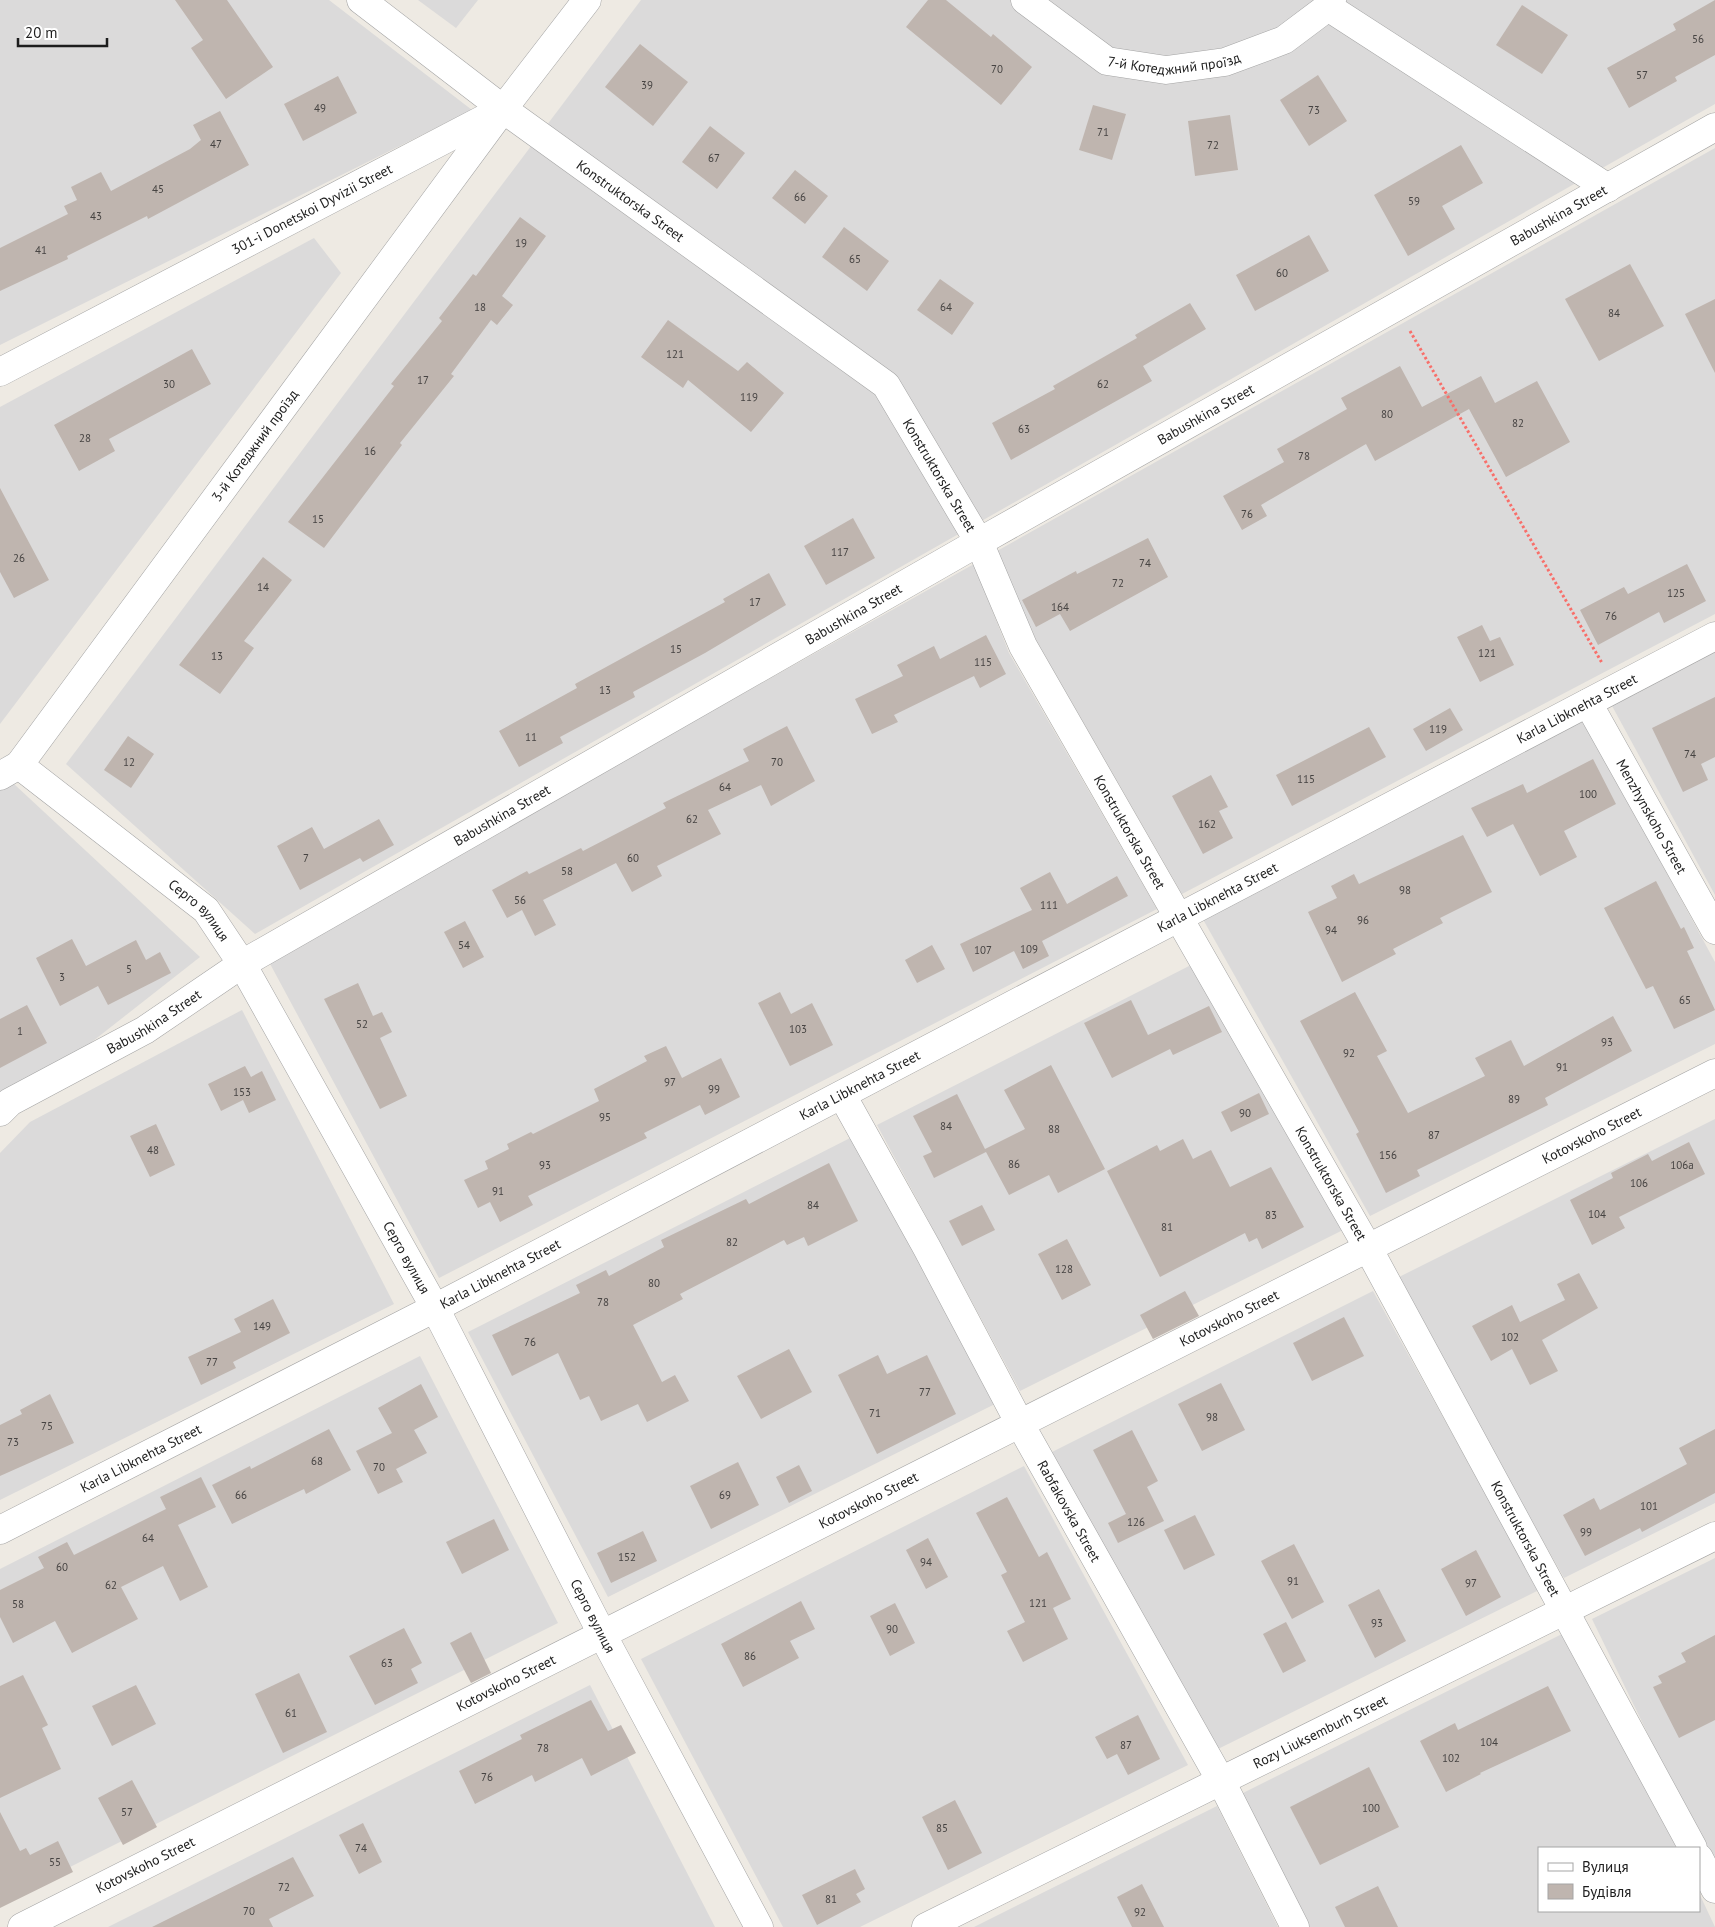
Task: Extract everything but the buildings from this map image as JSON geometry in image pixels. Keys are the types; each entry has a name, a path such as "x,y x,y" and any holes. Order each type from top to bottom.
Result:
{"street":[{"name":"Konstruktorska Street","path":"361,0 503,109 886,385 979,542 1023,646 1368,1248 1566,1610 1692,1847"},
{"name":"301-i Donetskoi Dyvizii Street","path":"0,372 503,109 587,0"},
{"name":"7-й Котеджний проїзд","path":"1025,0 1108,60 1166,70 1225,62 1284,40 1330,3 1608,188"},
{"name":"3-й Котеджний проїзд","path":"10,770 503,109"},
{"name":"Babushkina Street","path":"0,1112 10,1102 145,1030 242,964 979,542 1715,127"},
{"name":"Karla Libknehta Street","path":"0,1530 435,1308 1715,636"},
{"name":"Menzhynskoho Street","path":"1588,703 1715,930"},
{"name":"Серго вулиця","path":"10,770 206,910 242,964 435,1308 602,1634 760,1927"},
{"name":"Kotovskoho Street","path":"22,1927 1715,1073"},
{"name":"Rabfakovska Street","path":"842,1095 927,1248 1020,1424 1221,1781 1295,1927"},
{"name":"Rozy Liuksemburh Street","path":"926,1927 1715,1536"},
{"path":"1700,1860 1715,1889"}],"path":[{"path":"1395,307 1616,688"}],"shaded area":[{"path":"0,0 329,0 472,110 0,345"},
{"path":"418,0 478,0 456,28"},
{"path":"641,0 1715,0 1715,104 255,934 66,764"},
{"path":"1715,148 1715,614 1182,894 1036,640 997,551"},
{"path":"314,238 341,273 0,724 0,407"},
{"path":"974,564 1009,653 1157,909 439,1278 268,960"},
{"path":"1715,651 1715,895 1611,704"},
{"path":"1583,718 1715,962 1715,1044 1370,1216 1200,914"},
{"path":"0,771 200,957 0,1114"},
{"path":"1191,965 1343,1230 1020,1391 877,1125"},
{"path":"242,1010 394,1304 0,1500 0,1153 30,1122"},
{"path":"1715,1119 1715,1503 1564,1578 1395,1279"},
{"path":"856,1135 1003,1400 608,1597 468,1332"},
{"path":"1373,1291 1539,1590 1218,1749 1050,1453"},
{"path":"420,1356 558,1623 0,1902 0,1569"},
{"path":"1024,1466 1188,1765 860,1927 783,1927 641,1659"},
{"path":"1715,1558 1715,1872 1592,1619"},
{"path":"1570,1630 1677,1847 1538,1847 1538,1912 1700,1912 1700,1895 1715,1927 1307,1927 1239,1795"},
{"path":"590,1685 715,1927 108,1927"},
{"path":"1217,1806 1278,1927 974,1927"}]}
